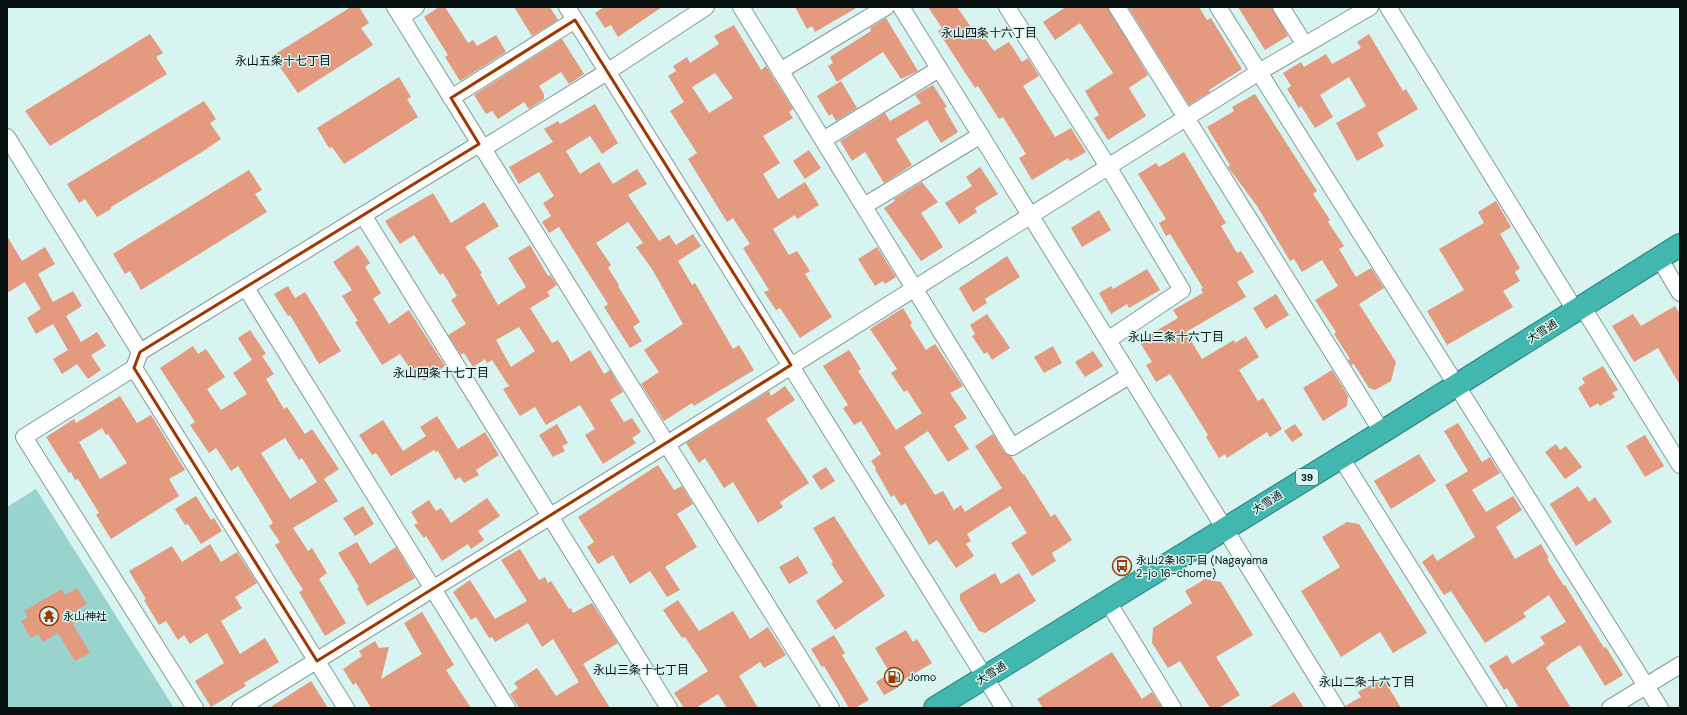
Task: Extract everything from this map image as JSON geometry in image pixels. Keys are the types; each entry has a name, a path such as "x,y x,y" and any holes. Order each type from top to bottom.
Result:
{"highway":[{"name":"大雪通","path":"935,708 1680,246"}],"street":[{"path":"416,7 398,12 831,708"},
{"path":"741,7 1012,447 1129,376"},
{"path":"780,71 886,7"},
{"path":"901,7 1336,708"},
{"path":"1007,7 1109,168 1182,290 1108,340"},
{"path":"1117,7 1382,432"},
{"path":"1218,7 1660,708"},
{"path":"1281,7 1305,45"},
{"path":"240,708 667,444 791,365 915,289 1030,215 1187,119 1259,72 1370,7"},
{"path":"1388,7 1578,308 1680,465"},
{"path":"194,708 24,437 134,368 140,352 246,288 362,215 607,72 701,8"},
{"path":"451,98 571,13 1004,708"},
{"path":"823,140 939,68"},
{"path":"864,206 981,135"},
{"path":"7,137 140,352"},
{"path":"362,215 669,708"},
{"path":"1659,258 1680,292"},
{"path":"246,288 507,708"},
{"path":"134,368 346,708"},
{"path":"1340,456 1498,708"},
{"path":"1108,602 1173,708"},
{"path":"1610,708 1680,665"}],"highlighted area":[{"path":"575,20 791,365 317,661 134,368 140,352 479,144 451,98"}],"shaded area":[{"path":"36,489 174,708 7,708 7,507"}],"building":[{"path":"351,7 359,7 369,23 361,28 373,45 298,93 272,56"},
{"path":"439,7 445,7 468,43 473,40 477,46 496,35 506,52 460,81 445,57 448,55 424,17"},
{"path":"514,7 550,7 558,20 532,36"},
{"path":"604,7 662,7 618,37 611,25 605,28 595,13"},
{"path":"795,7 858,7 815,32 812,26 807,29"},
{"path":"928,7 957,7 975,33 979,30 994,51 1009,42 1022,62 1028,58 1039,76 1023,86 1055,137 1071,128 1086,152 1070,161 1068,158 1032,180 1019,158 1026,154 1003,117 999,119 978,86 975,88 938,31 942,28"},
{"path":"1066,7 1108,7 1148,75 1129,88 1146,116 1108,140 1094,118 1099,115 1085,91 1113,73 1080,23 1055,40 1043,22"},
{"path":"1128,7 1199,7 1207,20 1211,18 1242,69 1189,105"},
{"path":"1238,7 1272,7 1288,36 1265,50"},
{"path":"886,18 918,71 901,79 883,52 837,82 828,66 833,63 830,57 871,31 870,28"},
{"path":"734,25 761,70 766,66 793,109 789,112 793,118 763,136 780,163 763,174 778,199 805,182 819,205 797,219 795,215 773,229 789,255 797,251 810,271 805,274 832,317 800,338 780,308 776,310 764,292 769,290 743,248 750,244 733,218 727,222 688,159 697,153 670,111 684,102 668,76 676,71 673,66 687,57 690,63 719,44 714,36","holes":["715,73 733,98 709,113 692,87"]},
{"path":"150,34 163,53 156,57 167,74 50,146 25,111"},
{"path":"1369,34 1403,91 1406,89 1418,109 1377,133 1384,146 1357,161 1336,123 1366,106 1349,77 1320,95 1333,117 1315,128 1301,106 1299,108 1287,89 1291,86 1283,73 1301,62 1304,67 1326,54 1332,64 1361,48 1357,42"},
{"path":"562,39 584,74 569,84 561,72 539,86 544,94 544,99 529,109 524,102 498,119 492,111 486,114 474,95"},
{"path":"399,77 411,97 407,99 418,117 344,164 332,147 329,148 317,128"},
{"path":"841,81 857,108 836,121 832,114 829,116 817,96"},
{"path":"933,85 947,107 944,108 958,132 941,143 927,120 896,139 912,165 884,183 865,152 852,161 840,141 885,113 890,121 921,103 915,95"},
{"path":"1255,94 1317,191 1313,194 1330,220 1328,222 1344,246 1339,249 1356,277 1371,268 1384,288 1359,304 1396,362 1391,381 1375,390 1369,388 1353,363 1352,366 1348,360 1350,359 1334,334 1336,332 1315,300 1338,286 1322,260 1302,272 1294,259 1290,261 1257,206 1228,167 1230,165 1207,127 1234,111 1232,107"},
{"path":"204,101 216,119 210,123 221,139 97,217 85,199 79,203 67,184"},
{"path":"595,104 618,143 602,154 590,136 566,151 580,174 599,162 613,184 637,169 647,184 628,195 659,241 669,235 676,245 693,234 701,246 678,261 692,285 695,283 733,349 739,345 754,370 694,406 692,403 664,421 641,384 659,372 644,350 683,324 652,269 636,247 643,243 628,222 596,243 611,265 608,268 640,322 633,327 642,341 630,348 604,307 608,304 559,227 549,233 542,222 551,216 543,203 554,196 539,172 519,184 509,167 553,142 544,129 558,121 560,124"},
{"path":"809,150 821,168 805,179 793,161"},
{"path":"1184,152 1226,223 1221,226 1237,253 1241,251 1254,272 1237,282 1246,297 1186,332 1202,359 1234,340 1235,343 1246,336 1259,357 1239,370 1258,401 1263,398 1282,429 1270,437 1267,432 1227,458 1225,454 1219,458 1206,437 1208,435 1170,374 1156,382 1146,365 1152,362 1139,341 1178,318 1173,310 1203,293 1201,289 1203,288 1172,237 1170,234 1166,236 1159,223 1166,219 1138,174 1156,163 1159,167"},
{"path":"980,167 998,194 975,208 977,212 959,224 945,203 972,186 966,177"},
{"path":"249,170 262,190 255,194 267,212 141,290 130,271 125,274 113,254"},
{"path":"922,182 938,202 921,213 943,247 921,261 884,208 895,201 894,199"},
{"path":"433,193 451,223 484,202 499,226 465,247 482,273 480,274 498,305 526,287 508,258 530,245 548,276 550,275 557,285 547,292 550,296 530,308 552,343 558,340 571,362 590,350 604,374 610,370 623,392 610,400 624,422 632,418 641,432 632,438 636,443 603,464 585,435 595,429 580,405 546,425 535,407 520,416 503,389 509,386 492,360 487,363 485,359 473,367 464,353 461,355 448,335 466,324 451,300 457,296 443,273 440,275 414,235 400,244 385,221","holes":["519,327 535,351 511,367 496,340"]},
{"path":"1496,201 1511,227 1500,234 1520,268 1515,272 1520,281 1503,291 1513,307 1447,345 1427,311 1464,290 1439,249 1484,223 1478,212"},
{"path":"1099,210 1111,230 1082,247 1071,228"},
{"path":"7,236 22,261 45,247 55,264 38,274 53,302 73,291 82,306 66,316 81,342 97,332 106,346 91,355 101,370 88,379 77,364 62,374 53,359 68,350 53,324 36,334 27,318 41,309 25,282 7,293"},
{"path":"358,245 370,263 365,267 381,293 373,299 389,324 409,310 445,366 424,381 421,377 418,380 400,354 382,365 355,322 358,321 342,296 352,290 333,262"},
{"path":"877,247 896,277 885,284 883,281 875,286 858,259"},
{"path":"1007,256 1020,277 985,299 987,303 973,312 959,288"},
{"path":"1147,269 1160,290 1129,308 1127,304 1111,314 1099,293 1111,286 1113,289"},
{"path":"288,286 295,298 305,292 341,351 319,364 290,315 288,316 274,294"},
{"path":"1276,294 1289,315 1266,329 1253,308"},
{"path":"1675,306 1680,314 1680,385 1658,348 1634,362 1612,326 1633,314 1641,326"},
{"path":"903,308 912,323 910,325 926,350 935,344 963,386 950,393 967,418 954,426 969,449 948,462 928,431 904,447 935,495 943,491 954,510 961,505 965,512 1002,488 975,446 993,434 1004,452 1011,456 1023,475 1024,474 1051,517 1055,514 1072,540 1052,553 1056,561 1032,576 1011,543 1027,533 1010,506 967,534 971,541 966,544 974,556 956,568 937,540 929,545 905,503 901,506 894,495 891,497 875,469 876,468 871,461 881,454 861,421 854,425 843,408 848,405 823,366 849,350 861,369 858,371 896,430 922,413 907,390 904,392 891,373 897,369 870,329"},
{"path":"987,314 1010,348 992,360 987,352 984,354 972,336 975,334 970,325"},
{"path":"250,330 266,354 262,356 274,374 266,379 284,409 287,407 305,434 312,429 339,469 324,479 338,501 293,528 308,551 312,548 327,573 319,579 346,623 325,636 299,592 303,590 275,545 280,542 269,526 273,523 263,506 238,466 231,471 216,448 209,453 190,425 195,422 160,368 193,346 198,354 206,349 225,377 207,389 221,410 247,394 233,373 252,360 238,338","holes":["285,438 299,460 302,458 317,482 290,499 261,453"]},
{"path":"1053,346 1062,363 1044,373 1034,357"},
{"path":"1093,351 1103,366 1085,377 1075,362"},
{"path":"1603,366 1618,390 1612,393 1615,397 1600,406 1598,403 1590,408 1578,388 1585,383 1582,378"},
{"path":"1332,370 1348,396 1347,406 1323,421 1303,388"},
{"path":"785,386 795,400 766,419 809,483 780,502 783,507 758,523 733,482 724,488 705,458 699,463 686,443 769,391 771,396"},
{"path":"120,396 137,423 151,415 185,470 169,479 179,496 111,539 96,515 99,513 78,479 75,480 71,472 69,473 46,437 74,419 76,423","holes":["102,428 106,435 108,434 127,463 100,479 79,442"]},
{"path":"437,416 458,449 485,432 499,455 476,470 479,475 464,483 460,477 455,480 438,451 436,452 434,450 391,476 376,453 372,455 359,435 383,420 403,451 426,436 420,427"},
{"path":"1458,423 1482,462 1490,457 1500,473 1472,490 1486,512 1513,496 1522,510 1496,527 1515,559 1541,544 1549,558 1547,559 1623,675 1605,686 1580,645 1551,663 1546,668 1571,708 1519,708 1507,688 1504,690 1489,666 1507,655 1512,664 1545,644 1540,637 1566,622 1549,595 1523,613 1526,617 1485,643 1451,591 1444,595 1422,562 1433,554 1437,561 1475,537 1445,485 1468,471 1444,431"},
{"path":"557,424 568,443 562,446 565,451 553,457 539,435"},
{"path":"1295,424 1303,435 1292,442 1284,431"},
{"path":"1645,435 1664,466 1645,477 1626,446"},
{"path":"1556,444 1560,450 1566,446 1582,467 1565,479 1545,452"},
{"path":"1419,454 1436,481 1391,509 1374,481"},
{"path":"658,465 674,490 682,486 693,504 677,514 697,547 665,567 680,590 667,597 650,571 630,584 613,555 598,564 587,547 594,542 578,517"},
{"path":"826,467 835,481 821,490 812,476"},
{"path":"1578,486 1589,502 1595,497 1612,522 1576,546 1550,504"},
{"path":"196,496 211,520 214,518 222,531 201,544 188,524 185,525 175,509"},
{"path":"487,498 500,516 478,531 484,540 471,549 468,544 442,561 426,536 424,538 414,525 418,523 411,512 429,500 436,511 441,508 451,523"},
{"path":"363,506 374,524 355,536 343,518"},
{"path":"834,516 885,596 835,630 816,601 843,582 831,563 833,562 813,528"},
{"path":"1347,522 1359,524 1427,633 1393,653 1380,632 1341,657 1301,591 1340,567 1322,537"},
{"path":"357,542 370,564 396,547 415,578 367,606 357,588 359,587 338,553"},
{"path":"210,544 221,562 237,552 257,583 235,597 242,608 221,621 240,654 265,638 279,662 244,683 246,686 211,707 195,681 224,663 207,633 190,644 184,635 178,640 166,621 159,625 144,600 146,599 129,571 172,546 182,562"},
{"path":"520,549 539,580 545,577 548,583 551,581 573,613 592,603 618,643 583,664 610,708 519,708 510,694 518,688 514,683 537,668 556,696 579,682 553,639 542,647 528,623 495,642 492,637 489,638 476,617 471,620 453,592 470,580 495,619 527,601 501,560"},
{"path":"798,556 808,573 789,584 779,567"},
{"path":"995,573 1001,584 1019,573 1036,601 985,633 979,631 960,600 960,594"},
{"path":"1205,579 1221,582 1253,635 1216,657 1240,695 1219,708 1210,708 1180,661 1168,668 1152,643 1153,628 1192,603 1185,591"},
{"path":"77,588 87,604 75,611 80,620 73,624 90,653 75,661 58,633 43,642 38,634 31,638 21,621 28,617 24,611 62,589 65,595"},
{"path":"678,600 699,631 733,611 750,639 768,627 786,655 764,668 760,662 739,676 758,708 727,708 718,694 696,708 684,708 674,693 708,671 685,637 682,638 663,610"},
{"path":"422,612 454,665 446,670 471,708 371,708 356,683 353,685 343,669 362,656 359,651 375,641 379,648 389,647 381,679 422,654 404,623"},
{"path":"906,630 913,642 917,639 932,663 897,684 899,687 884,695 876,682 890,673 875,648"},
{"path":"834,635 845,653 842,655 869,700 855,708 849,708 824,666 822,667 811,649"},
{"path":"1112,652 1142,699 1152,692 1162,708 1043,708 1037,699"},
{"path":"1383,678 1401,708 1345,708 1345,706 1361,697 1358,692"},
{"path":"311,681 328,708 269,708"},
{"path":"1294,692 1304,708 1268,708"}],"place":[{"name":"永山2条16丁目 (Nagayama 2-jo 16-chome)","path":"1122,566"},
{"name":"永山神社","path":"49,616"},
{"name":"Jomo","path":"894,677"}],"district":[{"name":"永山四条十六丁目","path":"989,33"},
{"name":"永山五条十七丁目","path":"283,61"},
{"name":"永山三条十六丁目","path":"1176,337"},
{"name":"永山四条十七丁目","path":"441,373"},
{"name":"永山三条十七丁目","path":"641,670"},
{"name":"永山二条十六丁目","path":"1367,682"}]}
